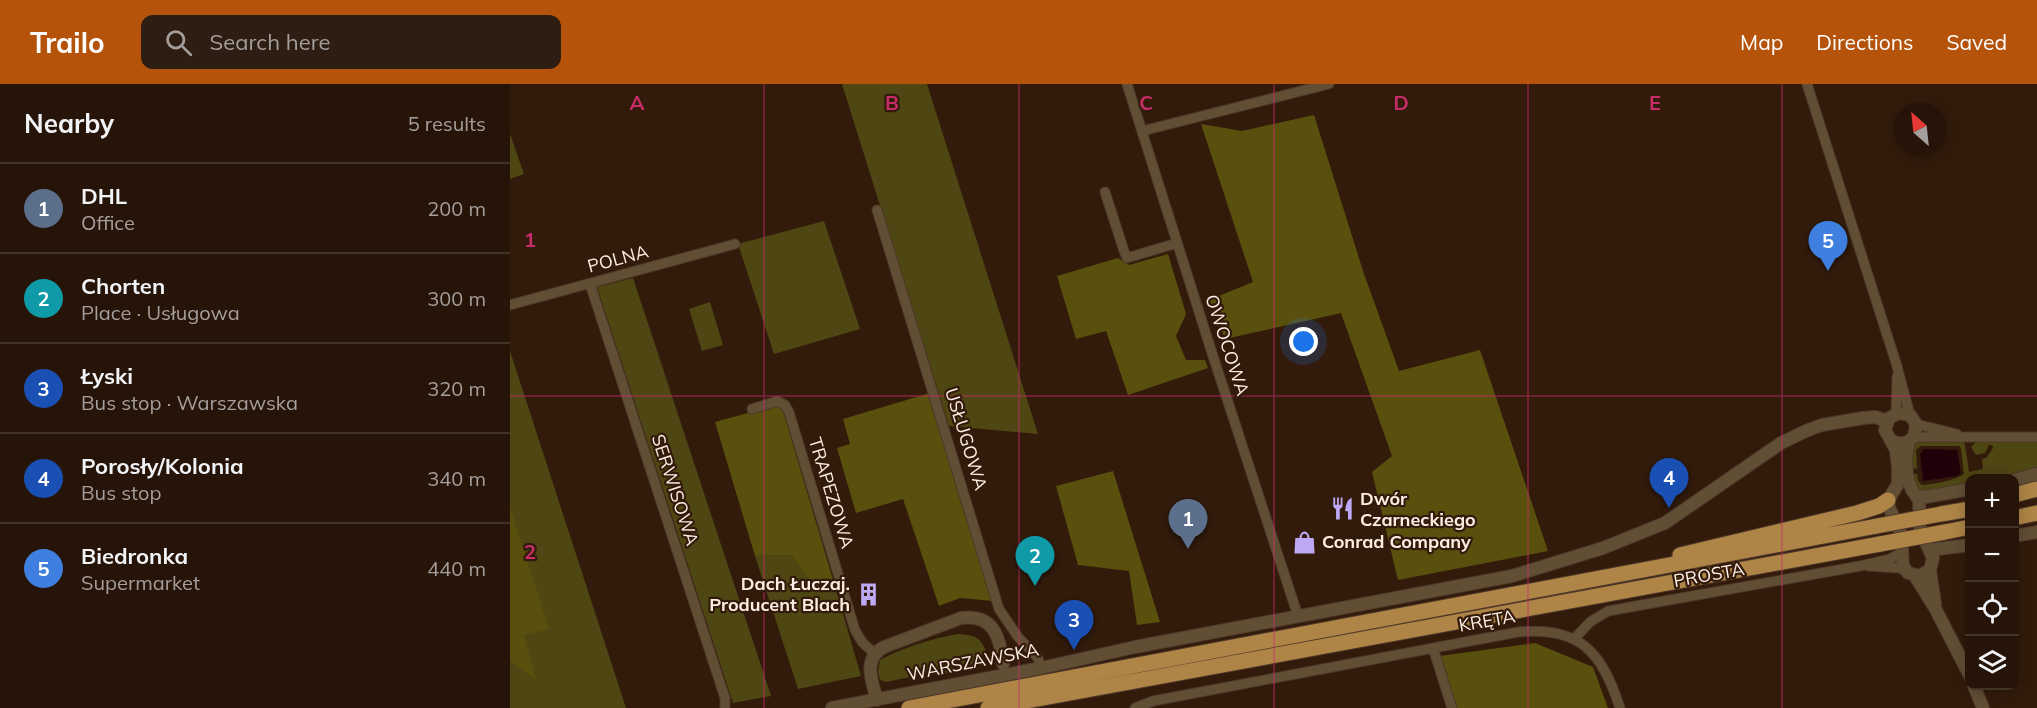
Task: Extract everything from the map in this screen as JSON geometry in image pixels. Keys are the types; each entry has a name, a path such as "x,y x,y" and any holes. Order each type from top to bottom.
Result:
{"highway":[{"path":"2019,494 2037,489"},
{"path":"1604,578 1722,543 1857,513 1879,506 1892,495"},
{"path":"2019,500 2037,497"},
{"path":"909,708 1965,510"},
{"path":"2019,518 2037,514"},
{"path":"987,708 1965,528"}],"street":[{"name":"OWOCOWA","path":"1128,84 1298,616"},
{"path":"1142,131 1329,84"},
{"path":"1807,84 1898,368 1912,429 1906,459 1909,483 1920,508 1920,530 1931,561 1935,608"},
{"path":"1105,192 1127,258 1178,243"},
{"name":"USŁUGOWA","path":"877,210 999,609 1018,637 1038,658 1041,668"},
{"name":"POLNA","path":"510,305 735,244"},
{"name":"SERWISOWA","path":"590,284 725,698 725,708"},
{"path":"1898,368 1890,426 1898,462 1898,484 1889,507 1901,533 1902,563 1935,608 1965,666"},
{"name":"TRAPEZOWA","path":"752,408 777,401 785,405 789,412 855,630 862,642 874,653"},
{"path":"1890,426 1904,413 1912,429"},
{"name":"WARSZAWSKA","path":"832,708 1041,668 1135,647 1512,576 1554,565 1649,530 1674,518 1791,437 1822,425 1875,417 1890,426"},
{"path":"1890,426 1900,444 1912,429"},
{"path":"1912,429 1983,438 2037,437"},
{"path":"2019,479 2037,474"},
{"path":"1892,495 1902,487 1926,497 1965,490"},
{"path":"2019,535 2037,532"},
{"path":"1910,573 1923,574 1931,561 1965,547"},
{"name":"PROSTA","path":"1574,639 1590,622 1608,611 1860,566 1890,559 1902,552"},
{"name":"PROSTA","path":"1860,566 1892,567 1910,573"},
{"path":"877,700 870,671 874,653 930,629 969,617 979,619 993,628 1000,642 1003,664"},
{"name":"KRĘTA","path":"1135,708 1153,701 1321,668 1535,630 1574,639 1591,651 1606,671 1620,708"},
{"path":"1433,648 1452,708"},
{"path":"1976,690 1983,708"}],"shaded area":[{"path":"842,84 927,84 1038,434 949,426"},
{"path":"1314,115 1364,274 1399,371 1480,350 1548,551 1398,580 1372,472 1392,456 1341,313 1225,339 1209,300 1253,282 1201,124 1242,131"},
{"path":"510,134 524,174 510,179"},
{"path":"824,221 860,329 774,354 738,244"},
{"path":"1168,254 1186,314 1176,336 1186,360 1205,360 1208,368 1128,395 1106,331 1076,339 1057,276 1118,258 1129,265"},
{"path":"633,278 771,696 733,703 597,287"},
{"path":"710,302 723,345 702,351 689,309"},
{"path":"510,351 626,708 510,708"},
{"path":"930,393 993,601 960,598 939,606 903,499 856,513 837,448 850,444 843,419"},
{"path":"777,405 783,411 837,593 812,584 791,555 755,556 715,422"},
{"path":"1919,441 1963,441 1969,472 1983,469 1982,459 1986,458 1993,448 1989,445 1985,453 1976,455 1971,447 1976,442 2037,441 2037,467 2014,474 1965,474 1965,484 1923,492 1914,488 1911,481 1913,474 1917,474 1918,481 1922,485 1955,479 1964,474 1961,449 1959,446 1921,446 1916,450 1917,469 1913,468 1911,448"},
{"path":"1924,449 1957,450 1961,473 1957,476 1923,481 1920,454"},
{"path":"1113,471 1160,622 1137,625 1129,571 1078,565 1056,486"},
{"path":"510,507 549,629 524,635 536,680 510,661"},
{"path":"791,555 812,584 837,593 861,676 798,689 755,556"},
{"path":"958,634 969,635 980,640 987,654 977,656 977,661 951,673 934,672 886,682 880,680 878,672 880,660 918,644"},
{"path":"1535,643 1593,667 1608,708 1454,708 1440,656"}],"place":[{"name":"Biedronka","path":"1828,271"},
{"name":"Porosły/Kolonia","path":"1669,508"},
{"name":"Dwór Czarneckiego","path":"1342,509"},
{"name":"Conrad Company","path":"1304,542"},
{"name":"DHL","path":"1188,549"},
{"name":"Chorten","path":"1035,586"},
{"name":"Dach Łuczaj. Producent Blach","path":"868,594"},
{"name":"Łyski","path":"1074,650"}]}
